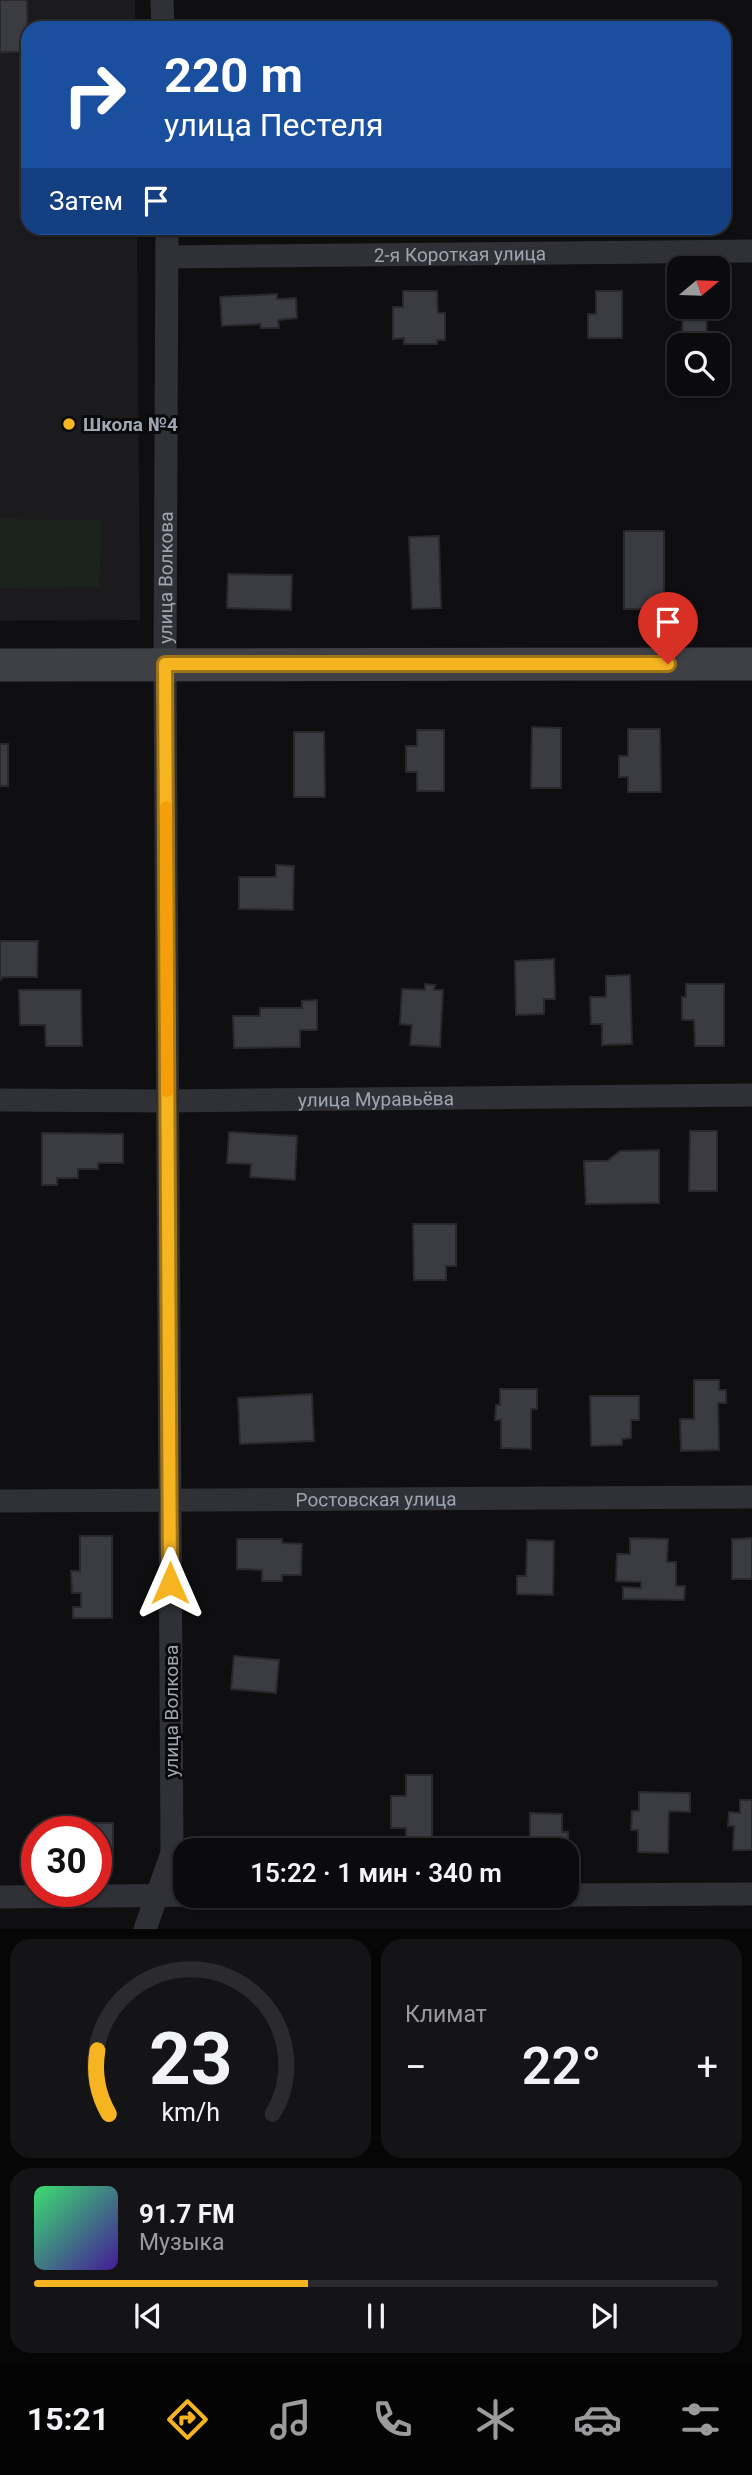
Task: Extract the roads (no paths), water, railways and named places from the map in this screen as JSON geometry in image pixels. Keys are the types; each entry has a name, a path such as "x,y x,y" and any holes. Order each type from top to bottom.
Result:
{"street":[{"path":"162,0 163,21"},
{"name":"улица Волкова","path":"145,1929 172,1853 165,664 167,235"},
{"name":"2-я Короткая улица","path":"168,257 752,251"},
{"path":"0,665 752,664"},
{"name":"улица Муравьёва","path":"0,1100 167,1101 752,1095"},
{"name":"Ростовская улица","path":"0,1501 752,1497"},
{"path":"579,1895 752,1894"},
{"path":"0,1897 173,1895"}],"place":[{"name":"Школа №4","path":"69,424"}]}
